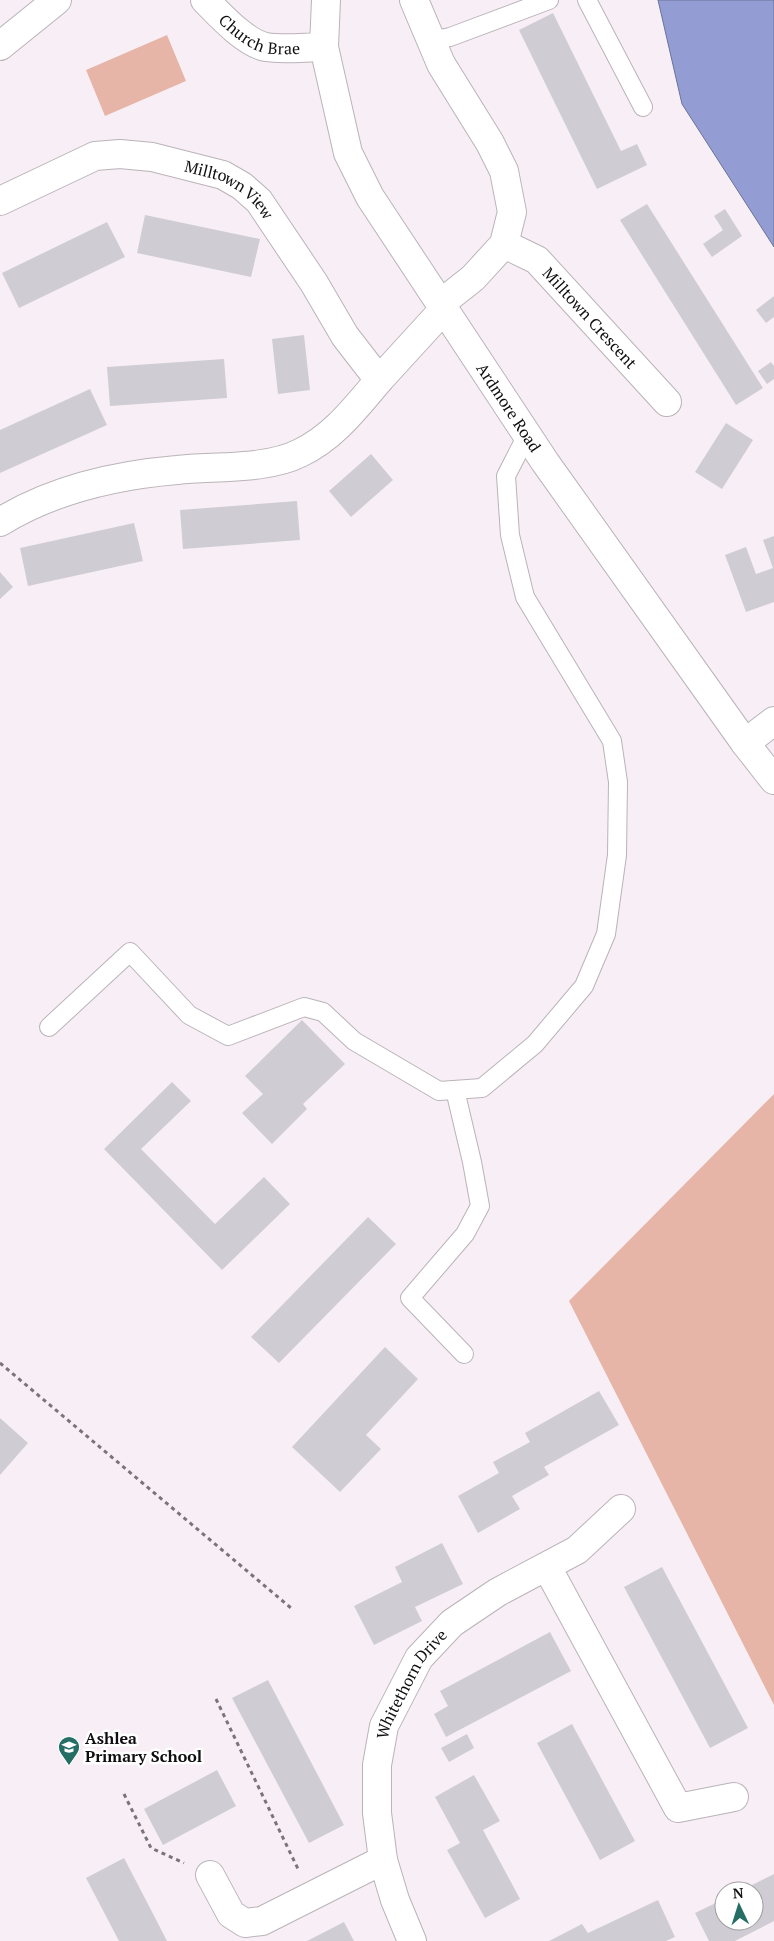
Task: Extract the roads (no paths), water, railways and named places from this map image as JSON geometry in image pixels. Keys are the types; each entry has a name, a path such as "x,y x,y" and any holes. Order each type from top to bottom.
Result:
{"street":[{"path":"0,46 57,0"},
{"name":"Church Brae","path":"205,0 236,31 264,46 324,47"},
{"name":"Ardmore Road","path":"326,0 324,47 348,153 370,197 527,435 745,743 774,780"},
{"path":"0,522 20,510 74,490 123,477 177,470 241,467 299,454 331,432 352,412 442,306 473,278 504,244 512,212 504,171 490,143 441,64 414,0"},
{"name":"Milltown View","path":"0,201 95,156 120,154 152,157 223,175 242,186 259,201 314,283 345,336 379,380"},
{"name":"Milltown Crescent","path":"504,244 537,260 667,402"},
{"path":"745,743 774,721"},
{"name":"Whitethorn Drive","path":"412,1941 395,1900 383,1860 377,1812 377,1764 384,1726 419,1658 452,1623 498,1592 577,1550 621,1508"},
{"path":"547,1567 678,1808 734,1797"},
{"path":"210,1875 231,1914 245,1923 262,1921 383,1860"}],"lane":[{"path":"430,41 450,37 549,0"},
{"path":"586,0 643,107"},
{"path":"49,1027 130,952 189,1015 228,1036 304,1007 323,1012 354,1042 439,1091 482,1088 535,1044 584,986 606,934 617,854 618,782 612,741 525,598 510,535 506,476 527,435"},
{"path":"455,1090 480,1206 465,1234 410,1298 464,1354"}],"water":[{"path":"658,0 774,0 774,247 682,104"}],"place":[{"name":"Ashlea Primary School","path":"69,1766"}]}
